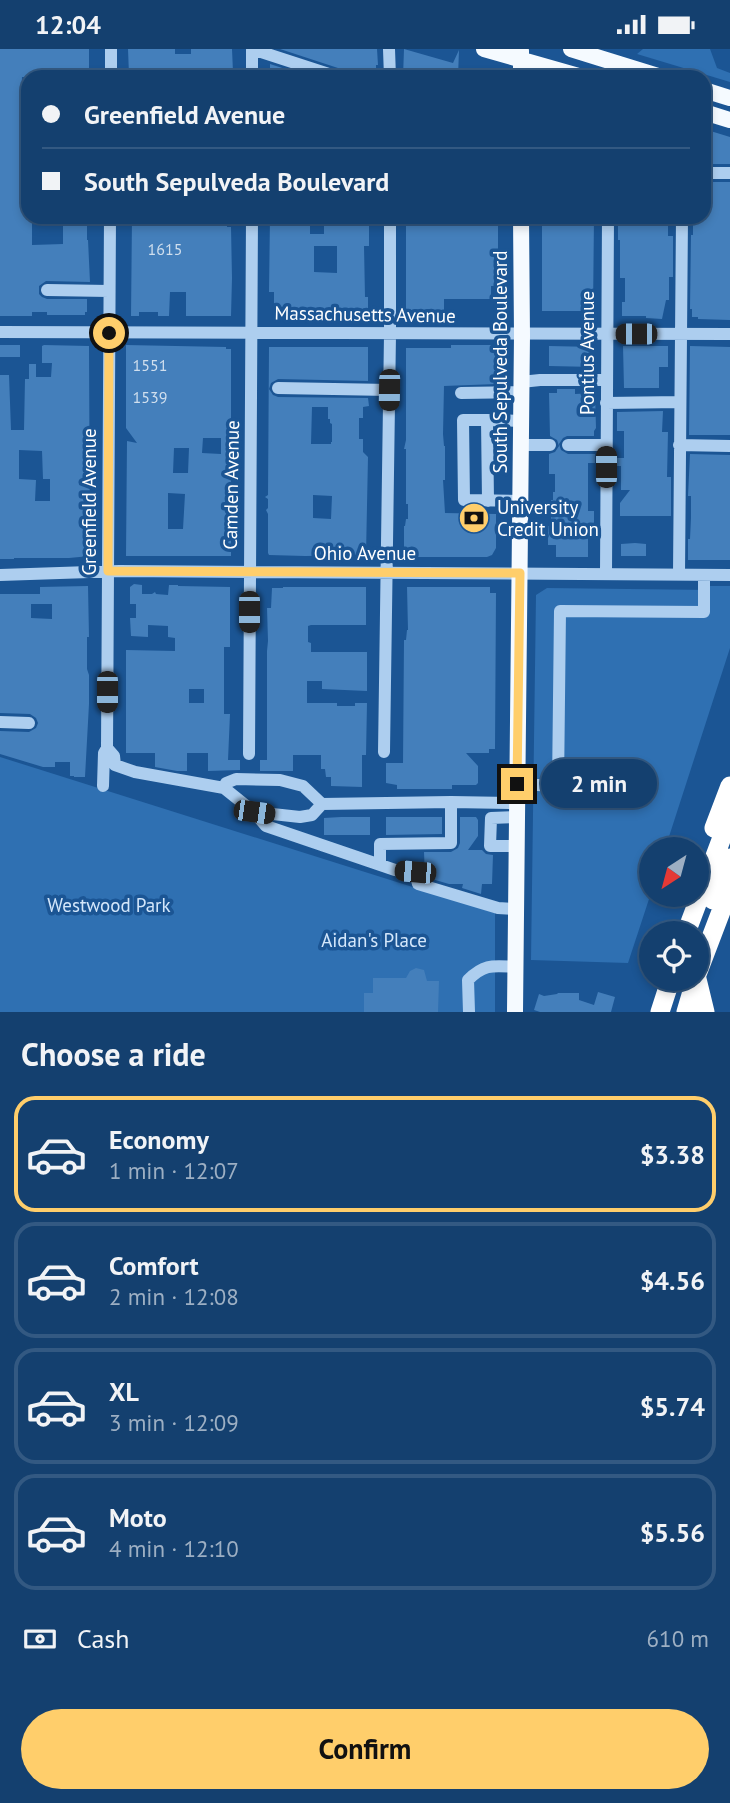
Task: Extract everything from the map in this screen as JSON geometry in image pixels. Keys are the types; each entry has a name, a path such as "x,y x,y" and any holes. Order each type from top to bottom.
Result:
{"highway":[{"path":"709,840 730,786"},
{"path":"691,921 730,816"},
{"path":"705,921 730,858"},
{"path":"709,944 730,888"},
{"path":"648,1012 654,991"},
{"path":"660,1012 667,991"},
{"path":"674,1012 680,991"},
{"path":"686,1012 692,991"},
{"path":"699,991 705,1012"}],"main road":[{"path":"484,49 554,70"},
{"path":"571,49 638,70"},
{"path":"711,92 730,98"},
{"path":"711,114 730,120"},
{"name":"South Sepulveda Boulevard","path":"515,1012 521,224"}],"street":[{"path":"111,49 111,70"},
{"path":"252,70 252,49 316,70"},
{"path":"389,49 390,70"},
{"path":"711,173 730,173"},
{"name":"Greenfield Avenue","path":"103,786 104,753 107,748 110,224"},
{"name":"Camden Avenue","path":"249,754 252,224"},
{"path":"384,752 390,224"},
{"name":"Pontius Avenue","path":"606,574 608,224"},
{"path":"678,574 682,224"},
{"path":"47,290 109,291"},
{"name":"Massachusetts Avenue","path":"0,332 730,334"},
{"path":"461,393 521,387 540,380 606,380"},
{"path":"278,388 389,390"},
{"path":"606,403 680,402"},
{"path":"520,501 464,500 463,420 521,421"},
{"path":"487,420 488,501"},
{"path":"521,445 550,445"},
{"path":"568,445 606,445"},
{"path":"679,445 730,446"},
{"name":"Ohio Avenue","path":"0,575 108,571 730,575"},
{"path":"517,784 558,786 560,611 704,612 704,575"},
{"path":"0,722 29,723"},
{"path":"107,748 114,756 115,765 135,772 224,789 254,812 266,827 395,870 415,872 418,884 498,908 516,909"},
{"path":"224,789 226,783 236,779 280,780 303,786 321,804 451,802 517,810"},
{"path":"380,864 380,844 451,843 451,802"},
{"path":"254,812 300,817 312,815 321,804"},
{"path":"516,846 490,846 491,818 517,810"},
{"path":"469,1012 468,980 479,969 489,966 516,967"}],"green space":[{"path":"643,49 710,49 717,68 730,73 730,82 711,76 711,70 690,70 637,54"},
{"path":"709,586 730,586 730,648 669,837 639,837 639,907 646,907 642,921 639,921 639,930 628,963 531,960 536,595 547,588 709,590"},
{"name":"Westwood Park","path":"0,757 495,913 495,1012 0,1012"}],"building":[{"path":"0,49 89,49 89,70 21,70 21,224 32,224 32,245 63,244 63,224 87,224 90,282 46,281 39,286 39,294 47,299 87,299 87,312 85,315 47,315 47,312 32,312 32,316 0,316"},
{"path":"128,49 175,49 175,54 191,54 191,49 232,49 233,70 129,70"},
{"path":"280,49 377,49 376,70 341,69"},
{"path":"404,49 453,63 459,50 458,70 403,70"},
{"path":"270,64 288,70 270,70"},
{"path":"711,131 730,137 730,164 711,164"},
{"path":"711,182 730,182 730,320 692,317 693,224 711,224"},
{"path":"132,224 227,224 227,227 231,227 231,316 186,316 186,292 170,292 169,316 158,316 158,312 139,312 139,316 131,316"},
{"path":"270,224 310,224 310,234 324,234 324,224 369,224 369,246 364,246 368,316 283,315 283,309 276,309 274,306 274,292 269,292","holes":["314,246 337,246 337,273 314,272"]},
{"path":"406,224 498,224 498,260 495,260 491,299 444,299 444,317 407,317"},
{"path":"542,224 594,224 593,311 542,311"},
{"path":"668,224 668,236 673,236 673,277 669,277 669,300 666,300 662,319 622,316 625,278 620,278 618,226"},
{"path":"0,345 20,345 20,357 0,357"},
{"path":"126,345 231,349 231,556 126,556 127,441 137,443 126,428","holes":["203,438 221,438 221,454 202,453","174,448 189,448 188,473 173,473","168,493 185,494 183,529 168,529"]},
{"path":"451,345 498,345 497,384 444,386 443,434 445,513 496,514 496,548 492,555 487,557 405,557 404,526 408,519 404,449 406,348 451,348"},
{"path":"42,346 89,346 90,556 0,559 0,375 9,375 11,430 24,430 25,379 29,379 29,364 36,364 36,377 51,377 52,363 42,363","holes":["19,450 42,451 43,479 50,479 50,501 35,501 36,480 19,479"]},
{"path":"549,346 595,347 595,367 549,366"},
{"path":"623,346 668,346 668,367 659,367 659,388 624,388"},
{"path":"690,346 730,347 730,435 689,435"},
{"path":"269,347 368,347 368,381 278,379 271,383 269,389 278,397 368,398 369,406 363,407 363,418 359,418 359,439 363,439 363,452 368,457 366,555 269,555 266,510 268,499 265,497 268,495","holes":["312,407 328,407 328,419 332,424 331,444 311,444","313,495 332,496 331,519 313,518"]},
{"path":"557,389 575,389 575,394 595,393 594,436 567,436 559,444 561,450 568,454 595,454 595,463 588,463 588,511 594,511 594,524 588,523 588,557 556,557 556,545 548,545 551,500 555,492 555,474 549,474 549,454 555,452 559,446 557,440 550,436 549,393 557,393"},
{"path":"663,411 662,432 668,432 667,477 671,477 671,516 620,516 620,503 630,490 621,490 621,466 617,466 617,458 624,458 624,431 617,431 617,412"},
{"path":"690,454 730,455 730,560 688,560 691,518 691,496 688,496"},
{"path":"621,544 646,544 646,556 621,556"},
{"path":"134,584 142,585 142,594 155,592 168,595 169,585 230,587 230,647 224,647 224,714 230,714 228,760 240,760 240,770 208,771 208,753 187,753 187,771 177,771 155,767 155,753 126,753 126,650 175,651 175,638 168,637 168,626 148,625 148,637 131,636 130,618 136,618 136,604 130,604 130,587","holes":["189,689 204,689 204,703 189,703"]},
{"path":"88,586 89,704 85,777 70,776 70,762 55,762 55,767 43,767 0,754 0,731 29,732 36,728 38,723 30,714 0,713 0,594 40,594 40,587","holes":["31,604 52,604 52,619 31,618"]},
{"path":"366,587 366,625 308,626 311,652 367,652 367,691 322,689 322,681 307,681 307,703 355,706 355,703 367,703 362,787 331,786 331,777 326,777 325,769 321,769 321,755 293,755 293,771 260,771 260,760 267,760 267,608 271,608 272,588"},
{"path":"407,587 490,587 490,593 496,593 495,749 489,749 489,753 466,753 478,766 476,785 452,785 452,789 397,789 397,785 386,783 386,763 403,763"},
{"path":"370,817 370,835 324,835 324,818"},
{"path":"386,817 442,817 442,834 386,835"},
{"path":"460,817 476,817 478,820 478,836 468,850 482,850 493,855 492,884 482,884 481,894 462,888 463,884 449,884 425,877 424,852 451,852 458,848"},
{"path":"416,968 424,970 427,981 439,981 438,1012 364,1012 364,993 373,993 373,978 406,978 410,971"},
{"path":"598,992 615,997 611,1012 534,1010 539,994 544,996 579,993 579,1000 594,1005"}],"place":[{"name":"University Credit Union","path":"474,518"}],"route":[{"path":"109,333 108,571 520,573 517,784"}],"park label":[{"name":"Aidan's Place","path":"374,940"}]}
